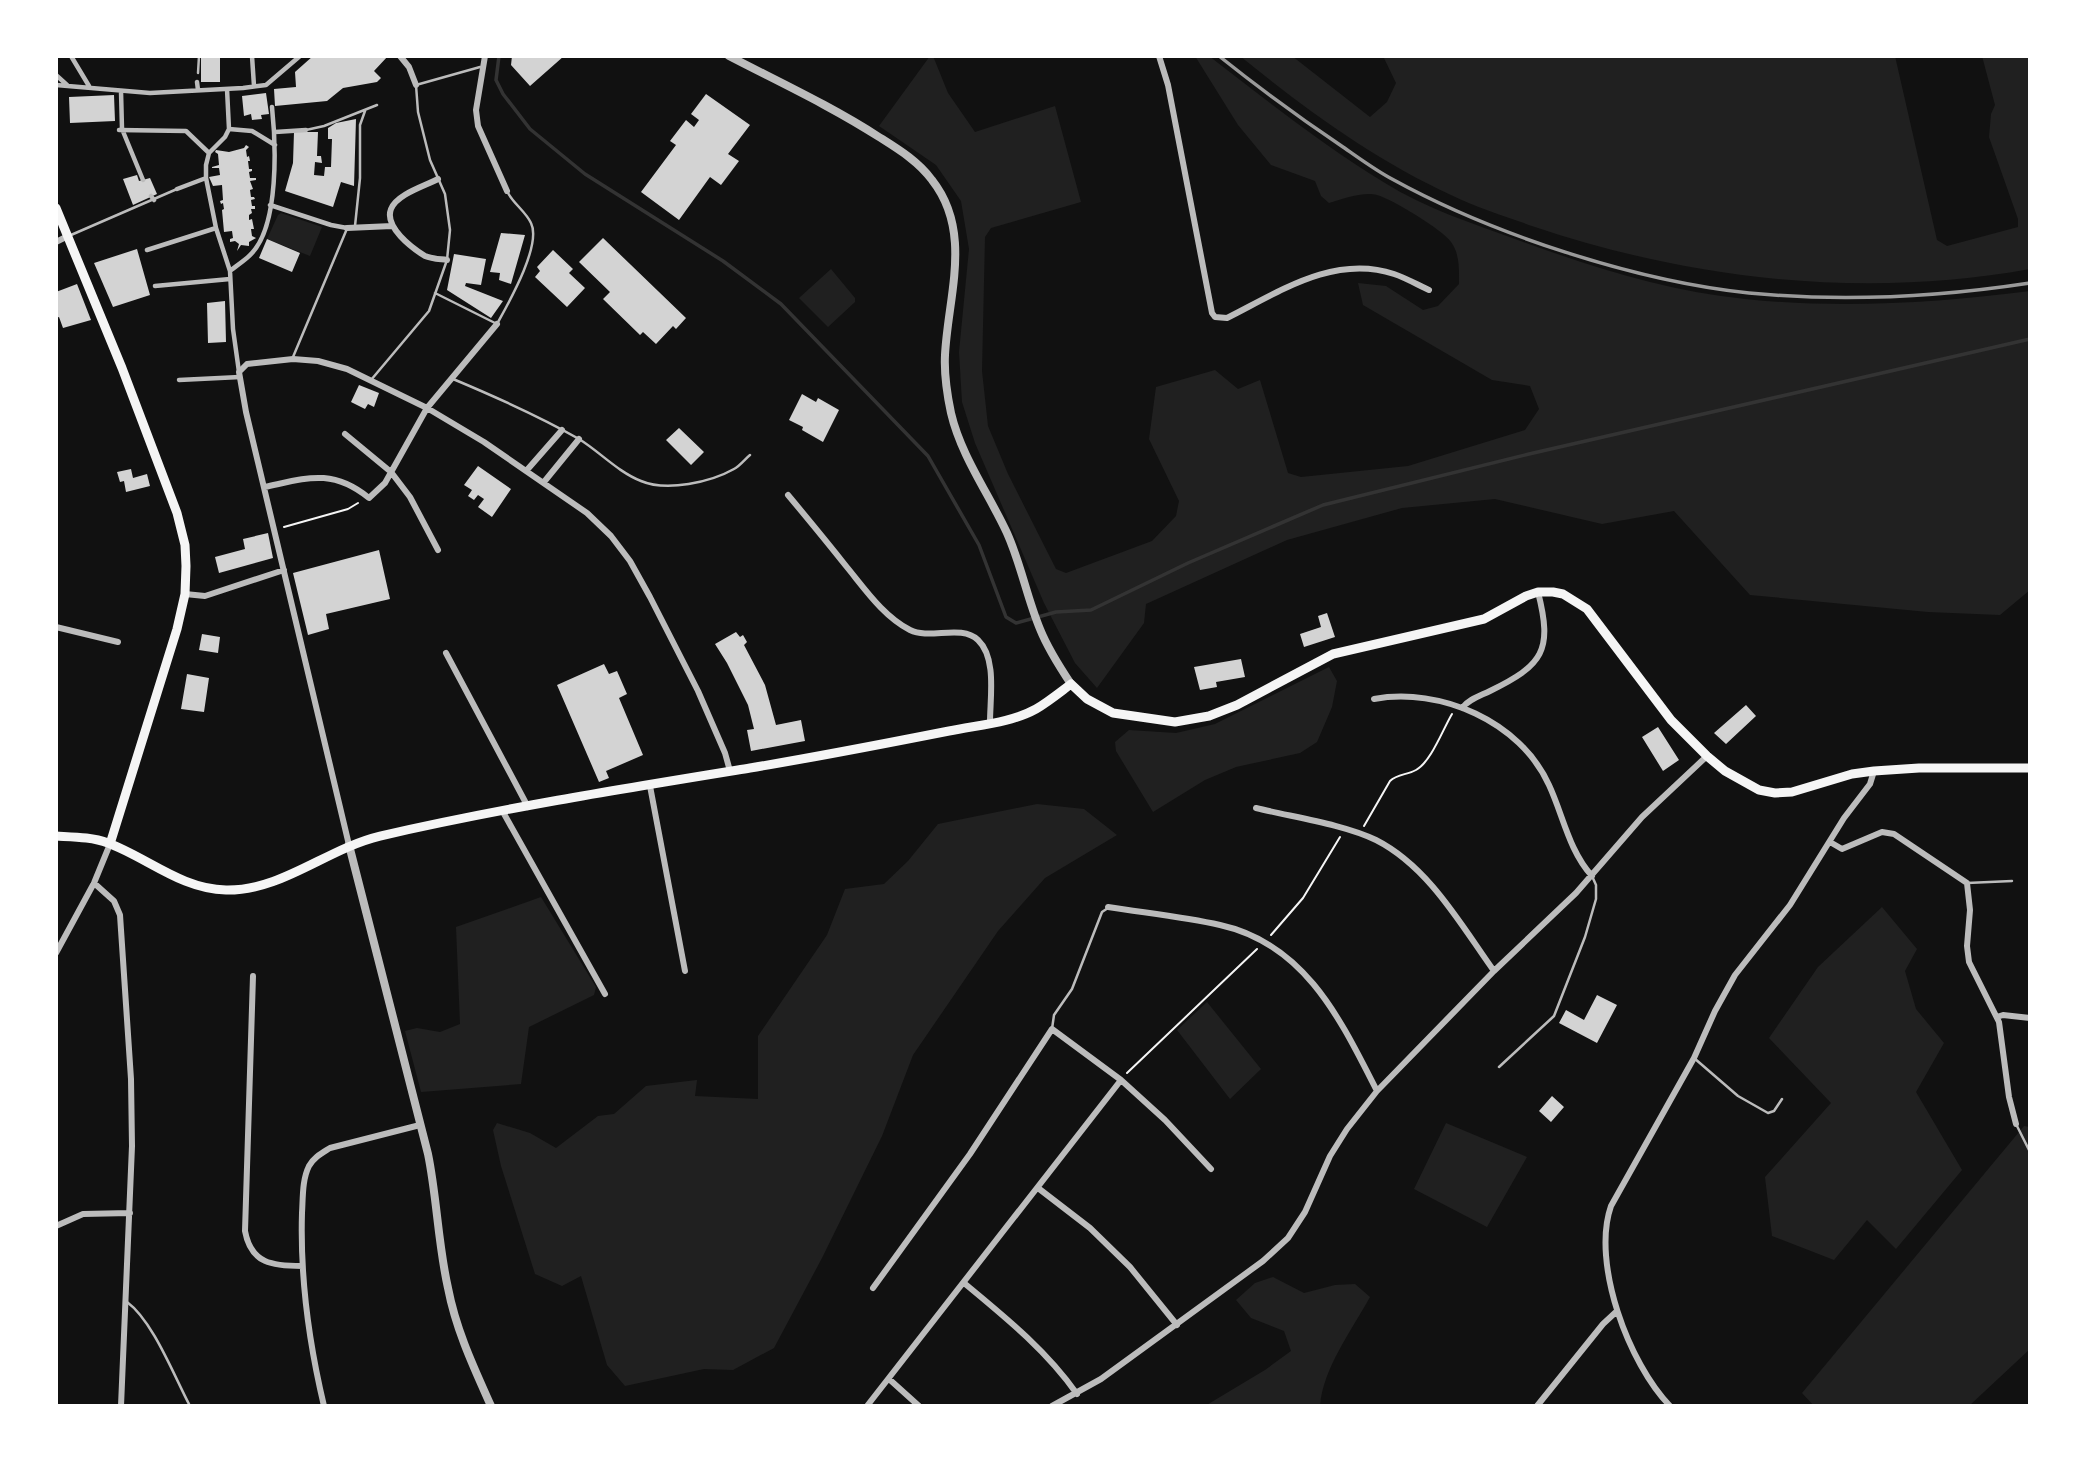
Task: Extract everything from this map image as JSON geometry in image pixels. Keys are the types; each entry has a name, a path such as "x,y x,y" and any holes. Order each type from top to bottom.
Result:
{"main road":[{"path":"56,208 142,416 177,513 185,545 185,594 170,652 110,844"},
{"path":"56,836 84,837 110,844 174,877 203,887 225,890 261,886 349,845 378,837 528,807 819,757 1022,715 1037,709 1071,684 1087,699 1113,713 1175,722 1209,716 1237,705 1333,654 1484,619 1538,592 1563,594 1587,610 1671,720 1707,756 1759,790 1792,792 1874,771 1919,768 2030,768"}],"street":[{"path":"71,56 89,87"},
{"path":"252,56 254,86"},
{"path":"56,85 150,93 254,86 267,88 300,56"},
{"path":"400,56 409,67 416,85"},
{"path":"485,56 476,110 478,126 507,191"},
{"path":"729,56 851,119 915,161 933,180 945,202 953,226 956,256 945,355 951,415 969,459 1013,548 1039,628 1071,684"},
{"path":"1159,56 1168,85 1212,313 1215,317 1227,318 1317,275 1340,269 1361,268 1395,274 1429,290"},
{"path":"56,75 67,85"},
{"path":"197,82 198,90"},
{"path":"228,89 229,129 209,153 206,178 216,228 230,271 233,329 246,412 276,529 349,845 421,1125 435,1188 448,1291 469,1358 491,1406"},
{"path":"121,90 121,130 143,180"},
{"path":"230,271 252,253 264,227 270,205 275,175 272,107"},
{"path":"229,129 252,131 275,145"},
{"path":"121,130 186,131 209,153"},
{"path":"275,132 306,130"},
{"path":"177,189 206,178"},
{"path":"438,179 397,202 392,208 393,226 424,255 447,260"},
{"path":"270,205 331,225 351,228 393,226"},
{"path":"146,250 216,228"},
{"path":"56,242 68,236"},
{"path":"156,286 230,279"},
{"path":"265,487 330,477 345,482 369,498 385,483 428,408 497,324"},
{"path":"179,380 239,374 247,364 293,359 332,364 428,408 544,482 587,513 611,536 630,561 698,691 730,771"},
{"path":"527,470 562,430"},
{"path":"345,433 391,472 410,496 438,550"},
{"path":"544,482 579,439"},
{"path":"788,495 876,603 897,621 913,632 969,635 977,639 987,652 990,722"},
{"path":"185,594 205,596 284,570"},
{"path":"1459,707 1523,674 1536,662 1544,648 1545,631 1538,592"},
{"path":"56,627 118,642"},
{"path":"446,653 528,807"},
{"path":"1374,699 1406,696 1459,707 1495,724 1515,739 1533,758 1548,783 1580,861 1592,876"},
{"path":"1052,1406 1101,1379 1177,1325 1264,1261 1288,1238 1305,1212 1330,1156 1377,1091 1494,971 1592,876 1642,817 1707,756"},
{"path":"1670,1406 1640,1365 1617,1311 1609,1273 1605,1222 1611,1206 1694,1058 1735,975 1790,905 1844,818 1870,784 1874,771"},
{"path":"650,786 685,971"},
{"path":"1256,808 1360,834 1377,841 1423,877 1441,897 1494,971"},
{"path":"503,812 605,994"},
{"path":"1830,842 1842,849 1882,832 1894,834 1967,883 1970,910 1967,946 1969,962 1997,1017 2016,1124"},
{"path":"56,953 94,883 110,844"},
{"path":"94,883 114,901 120,915 131,1079 130,1213 121,1406"},
{"path":"1108,907 1222,926 1264,942 1289,958 1316,986 1339,1017 1377,1091"},
{"path":"253,976 245,1231 250,1249 270,1264 302,1266"},
{"path":"1997,1017 2003,1015 2030,1018"},
{"path":"873,1288 970,1154 1052,1030 1121,1080 1165,1120 1211,1169"},
{"path":"867,1406 1121,1080"},
{"path":"324,1406 316,1371 302,1266 304,1178 310,1164 330,1148 421,1125"},
{"path":"1038,1188 1090,1228 1153,1293 1177,1325"},
{"path":"56,1226 83,1214 130,1213"},
{"path":"964,1283 1010,1320 1048,1358 1077,1394"},
{"path":"1536,1406 1603,1324 1617,1311"},
{"path":"889,1379 919,1406"}],"lane":[{"path":"198,73 199,56"},
{"path":"370,380 429,311 447,260 450,230 446,194 430,160 418,112 416,85 484,66"},
{"path":"306,130 377,105"},
{"path":"293,359 307,319 351,228 360,178 360,125 365,111"},
{"path":"68,236 177,189"},
{"path":"435,293 497,324 523,279 533,234 532,224 507,191"},
{"path":"453,379 562,430 634,477 656,486 689,485 734,469 750,455"},
{"path":"1499,1067 1553,1016 1581,947 1596,899 1596,885 1592,876"},
{"path":"1967,883 2012,881"},
{"path":"1052,1030 1054,1015 1072,989 1102,912 1108,907"},
{"path":"1694,1058 1750,1105 1768,1113 1774,1111 1782,1098"},
{"path":"2016,1124 2030,1152"},
{"path":"125,1300 137,1309 149,1327 190,1406"}],"path":[{"path":"276,529 348,509 369,498"},
{"path":"1360,834 1390,780 1418,769 1426,761 1459,707"},
{"path":"1121,1080 1264,942 1303,898 1344,830"}],"shaded area":[{"path":"930,56 933,56 948,93 975,132 1055,106 1081,202 991,228 985,237 982,371 988,426 1008,474 1056,569 1066,573 1152,541 1176,516 1179,501 1149,439 1156,387 1215,370 1238,389 1260,380 1288,473 1301,477 1408,466 1525,430 1539,409 1530,386 1492,380 1363,305 1358,283 1386,286 1423,310 1438,306 1459,284 1458,262 1451,242 1405,208 1377,195 1353,196 1329,203 1321,196 1315,181 1271,165 1238,125 1195,56 1209,56 1317,138 1400,192 1482,227 1628,276 1715,295 1816,304 1959,299 2030,291 2030,590 2000,615 1928,612 1750,595 1674,511 1602,524 1495,499 1402,508 1287,540 1146,604 1144,623 1097,688 1075,663 1044,603 975,443 962,402 959,352 969,249 961,201 936,165 879,126"},
{"path":"1240,56 1292,56 1370,117 1387,102 1396,83 1383,56 1895,56 1937,240 1947,246 2018,227 2018,219 1989,137 1991,114 1995,105 1982,56 2030,56 2030,269 1905,283 1843,283 1718,271 1595,245 1482,208 1423,181 1341,132"},
{"path":"281,213 322,227 310,256 267,239"},
{"path":"831,269 855,298 855,302 828,327 799,298"},
{"path":"1329,667 1337,681 1332,707 1317,742 1300,753 1236,767 1205,780 1153,812 1116,751 1115,742 1129,730 1176,733 1215,724"},
{"path":"1037,804 1084,809 1117,835 1045,878 998,931 913,1055 882,1136 774,1348 733,1370 704,1369 625,1386 607,1365 581,1276 562,1286 535,1274 501,1166 493,1130 497,1123 530,1133 556,1148 598,1116 614,1114 646,1086 697,1080 695,1096 758,1099 758,1036 827,935 845,889 884,884 908,861 938,824"},
{"path":"541,897 596,987 594,995 529,1027 521,1084 421,1092 405,1031 417,1028 440,1032 460,1024 456,927"},
{"path":"1882,907 1917,949 1905,971 1916,1009 1944,1043 1916,1092 1962,1170 1896,1249 1867,1220 1834,1260 1772,1236 1765,1177 1831,1103 1769,1038 1818,967"},
{"path":"1207,1002 1261,1069 1230,1099 1177,1030"},
{"path":"1446,1123 1527,1157 1487,1227 1414,1189"},
{"path":"2024,1126 2030,1127 2030,1349 1969,1406 1814,1406 1802,1393"},
{"path":"1273,1277 1304,1293 1335,1285 1355,1284 1370,1297 1332,1364 1320,1406 1205,1406 1291,1351 1284,1331 1251,1318 1236,1300 1255,1283"}],"building":[{"path":"201,56 220,56 220,82 201,82"},
{"path":"313,56 388,56 374,71 381,78 377,82 343,88 327,101 275,106 274,89 296,87 295,72"},
{"path":"512,56 564,56 530,86 511,65"},
{"path":"266,93 269,114 261,115 262,119 252,120 251,114 244,116 242,96"},
{"path":"706,94 750,125 728,154 739,161 721,185 710,177 679,220 641,192 676,145 670,141 686,120 694,127 699,120 691,114"},
{"path":"114,95 115,121 70,123 69,97"},
{"path":"356,119 354,186 341,182 333,207 285,191 293,163 294,132 318,132 317,156 321,156 322,163 315,162 314,175 324,176 325,167 331,167 332,139 328,139 328,128 336,123"},
{"path":"246,145 249,147 246,150 250,161 249,169 252,169 249,172 250,178 256,178 250,181 253,189 250,190 251,197 255,199 251,200 252,206 255,206 255,209 251,209 249,220 252,219 252,236 256,238 249,242 249,246 241,245 237,251 239,244 230,242 233,238 232,231 224,232 224,209 220,201 223,200 222,185 213,186 209,177 220,175 219,168 212,168 219,165 216,150 229,152"},
{"path":"137,175 139,181 150,178 157,194 133,205 123,179"},
{"path":"501,233 525,235 511,284 499,280 500,273 490,272"},
{"path":"603,238 686,318 676,329 673,326 656,344 643,332 640,335 603,299 610,292 579,262"},
{"path":"267,239 300,253 292,272 259,258"},
{"path":"137,249 150,295 113,307 94,263"},
{"path":"553,250 573,269 569,273 585,288 567,307 535,277 540,271 537,267"},
{"path":"454,254 486,259 481,285 466,283 465,286 503,301 491,318 447,290"},
{"path":"77,284 91,320 63,328 59,317 56,318 56,292"},
{"path":"225,301 226,342 208,343 207,303"},
{"path":"359,385 379,393 374,407 368,404 365,409 351,402"},
{"path":"802,394 816,402 818,398 839,410 823,442 789,420"},
{"path":"679,428 704,452 691,465 666,440"},
{"path":"478,466 511,489 492,517 478,507 484,499 478,495 474,500 468,496 472,490 464,485"},
{"path":"131,469 133,478 147,474 150,486 126,492 124,481 120,482 117,472"},
{"path":"268,533 273,558 219,573 215,557 245,549 243,539"},
{"path":"379,550 390,599 326,614 329,629 308,635 293,573"},
{"path":"1327,613 1335,637 1304,647 1300,634 1321,627 1318,616"},
{"path":"736,632 740,637 743,635 747,642 744,645 765,685 776,725 801,720 805,741 751,751 747,730 754,729 748,705 715,644"},
{"path":"202,634 220,637 218,653 199,650"},
{"path":"1241,659 1245,677 1216,682 1217,687 1200,690 1194,667"},
{"path":"604,664 609,674 617,671 627,694 619,698 643,755 606,771 609,778 599,782 557,685"},
{"path":"187,674 209,678 204,712 181,709"},
{"path":"1746,705 1756,716 1726,744 1714,733"},
{"path":"1658,727 1679,760 1663,771 1642,737"},
{"path":"1597,995 1617,1005 1597,1043 1559,1023 1566,1010 1584,1020"},
{"path":"1552,1096 1564,1107 1551,1122 1539,1111"}],"waterway":[{"path":"499,56 496,80 503,94 530,129 585,174 723,261 781,304 928,456 979,545 1006,617 1016,623 1056,612 1091,610 1188,563 1323,505 1529,454 2030,339"}],"railway":[{"path":"1219,56 1295,114 1392,179 1431,199 1519,236 1612,266 1705,287 1784,296 1890,297 2030,283"}]}
